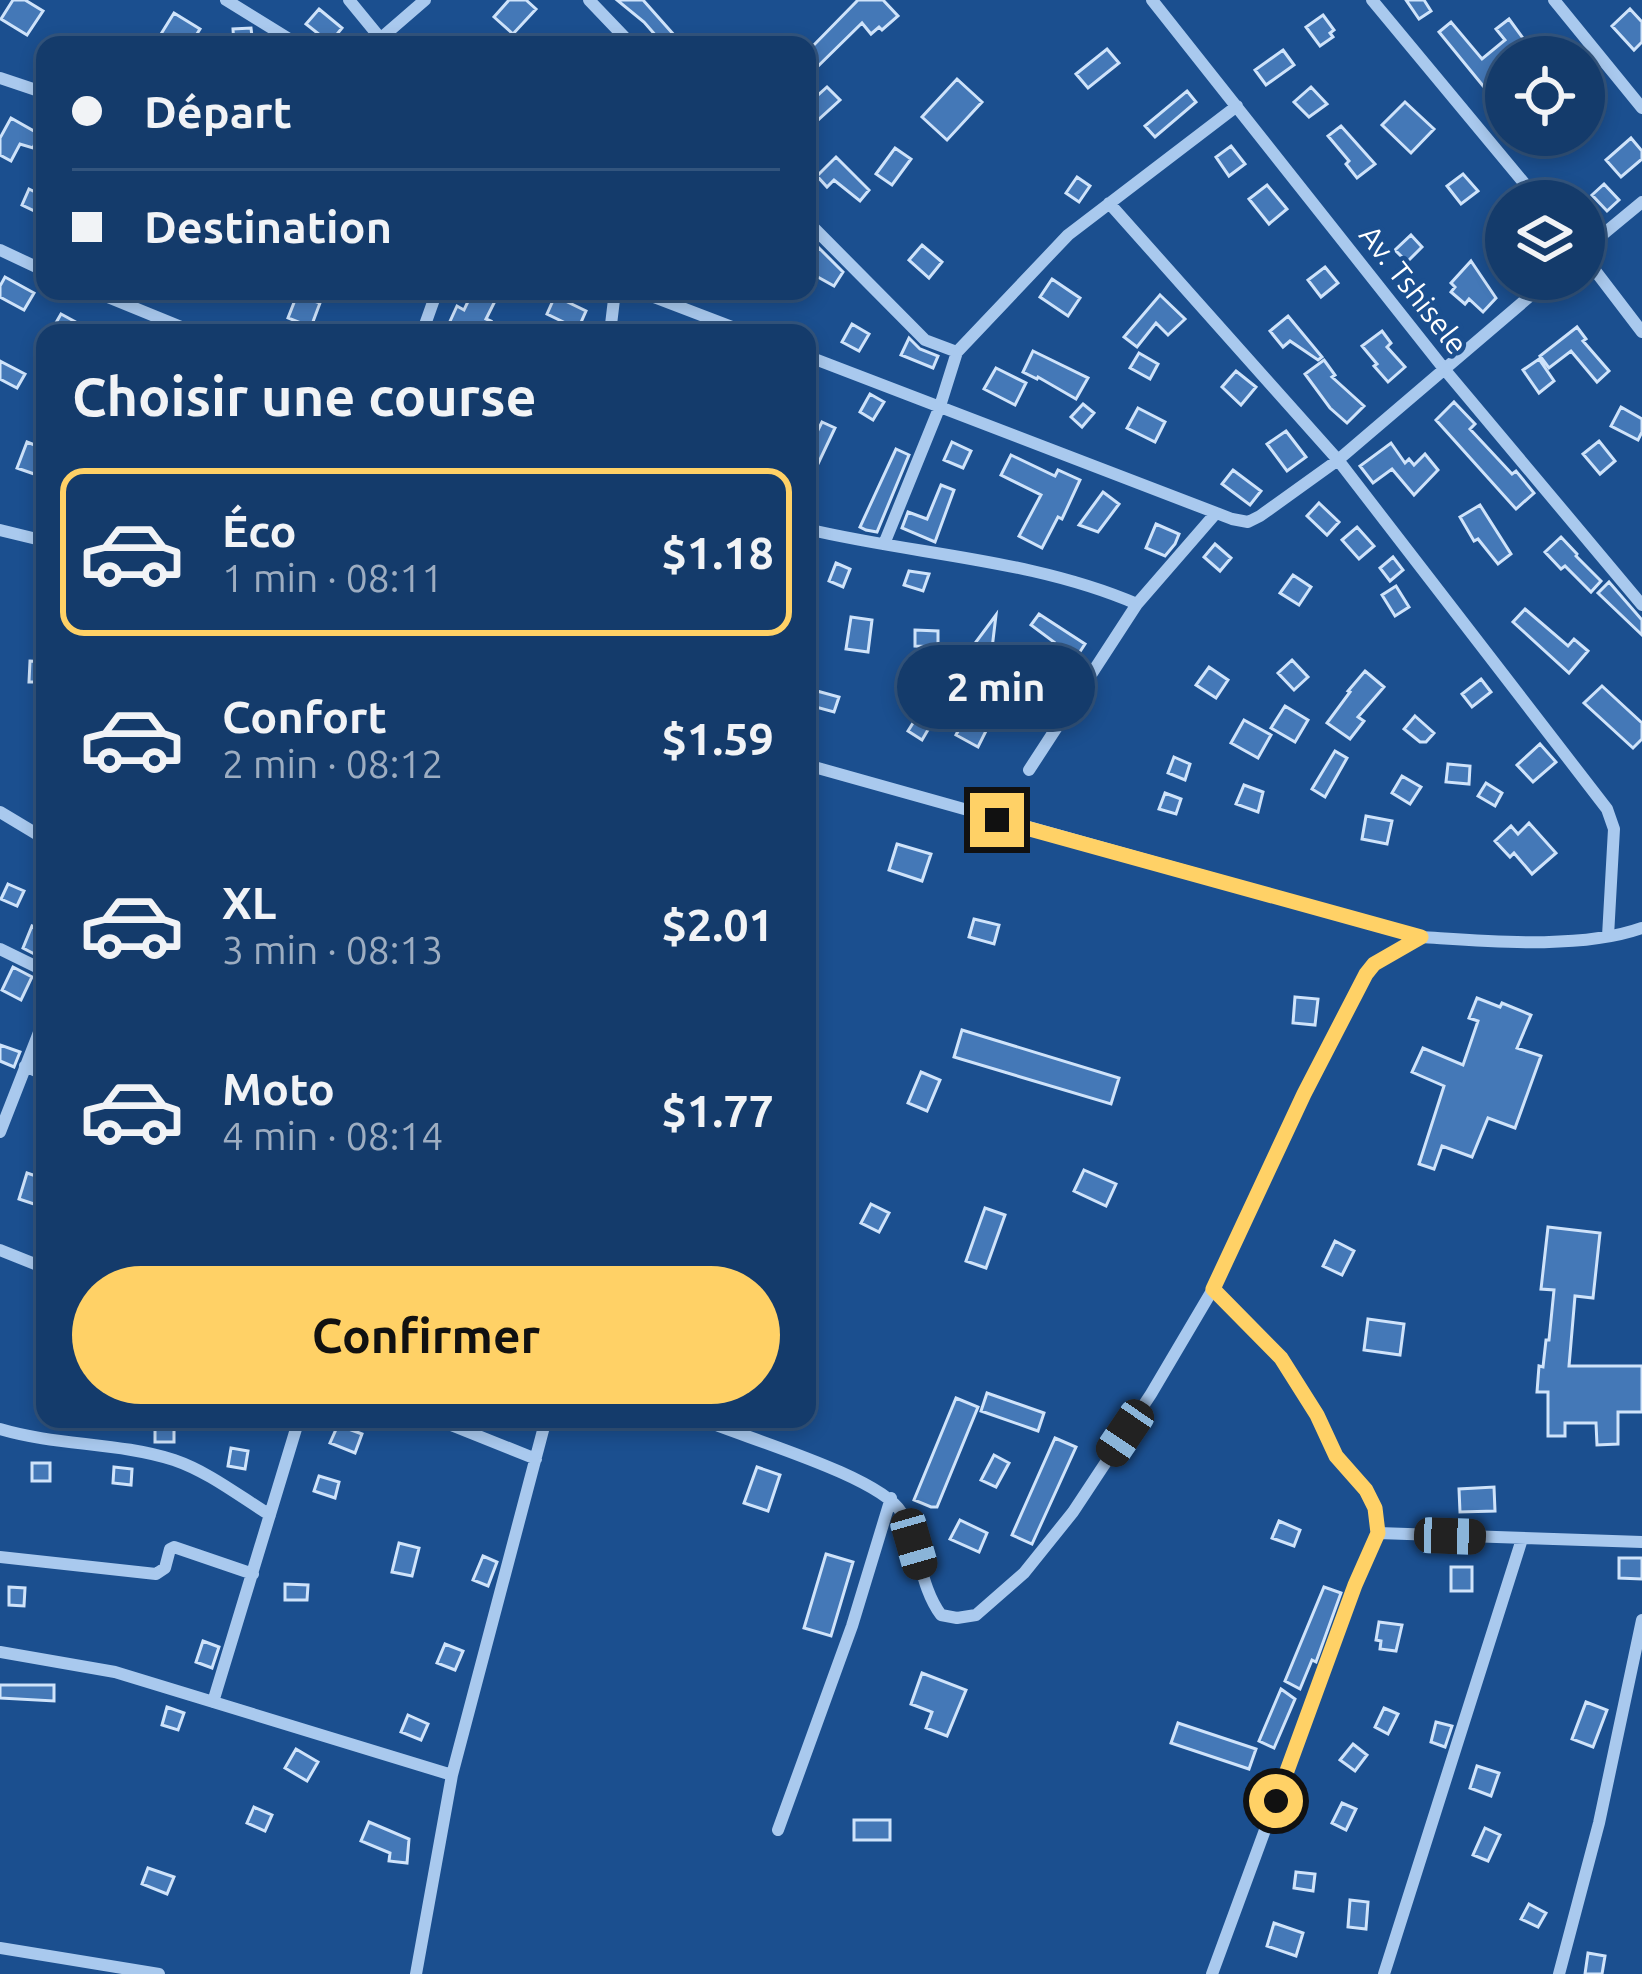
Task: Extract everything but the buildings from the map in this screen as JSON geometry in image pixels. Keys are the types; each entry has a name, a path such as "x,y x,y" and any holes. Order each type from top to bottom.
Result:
{"street":[{"path":"226,0 284,36"},
{"path":"349,0 380,36"},
{"path":"384,36 425,0"},
{"path":"589,0 623,36"},
{"name":"Av. Tshisele","path":"1153,0 1445,370 1642,605"},
{"path":"1372,0 1522,180"},
{"path":"1554,0 1642,108"},
{"path":"0,78 36,90"},
{"path":"884,544 957,352 1067,235 1237,106"},
{"path":"1605,235 1642,202"},
{"path":"1109,203 1338,460 1606,809 1614,829 1608,937"},
{"path":"816,230 925,340 957,352"},
{"path":"0,250 36,267"},
{"path":"1605,282 1642,332"},
{"path":"115,300 174,324"},
{"path":"662,300 724,324"},
{"path":"816,359 1248,522 1338,460 1526,300"},
{"path":"1029,770 1137,604 1216,513"},
{"path":"0,530 36,539"},
{"path":"816,531 1012,567 1101,589 1137,604"},
{"path":"816,768 1421,937 1521,942 1608,937 1642,928"},
{"path":"0,812 36,834"},
{"path":"725,1428 830,1468 891,1498 903,1516 931,1601 941,1615 976,1615 1024,1574 1073,1512 1151,1394 1213,1289 1366,974 1374,964 1421,937"},
{"path":"0,949 36,966"},
{"path":"0,1132 36,1039"},
{"path":"25,1066 36,1071"},
{"path":"0,1250 36,1264"},
{"path":"1212,1974 1378,1533 1375,1508 1366,1490 1336,1456 1281,1358 1213,1289"},
{"path":"213,1702 296,1428"},
{"path":"458,1428 536,1459"},
{"path":"416,1974 452,1775 544,1428"},
{"path":"0,1430 171,1459 197,1469 270,1516"},
{"path":"778,1830 852,1626 891,1498"},
{"path":"1378,1533 1642,1542"},
{"path":"1384,1974 1522,1539"},
{"path":"0,1557 156,1574 165,1568 174,1547 253,1574"},
{"path":"1559,1974 1599,1823 1642,1620"},
{"path":"0,1652 115,1672 452,1775"},
{"path":"0,1948 159,1974"}],"route":[{"path":"997,820 1421,937 1374,964 1366,974 1213,1289 1281,1358 1336,1456 1366,1490 1375,1508 1378,1533 1276,1801"}]}
